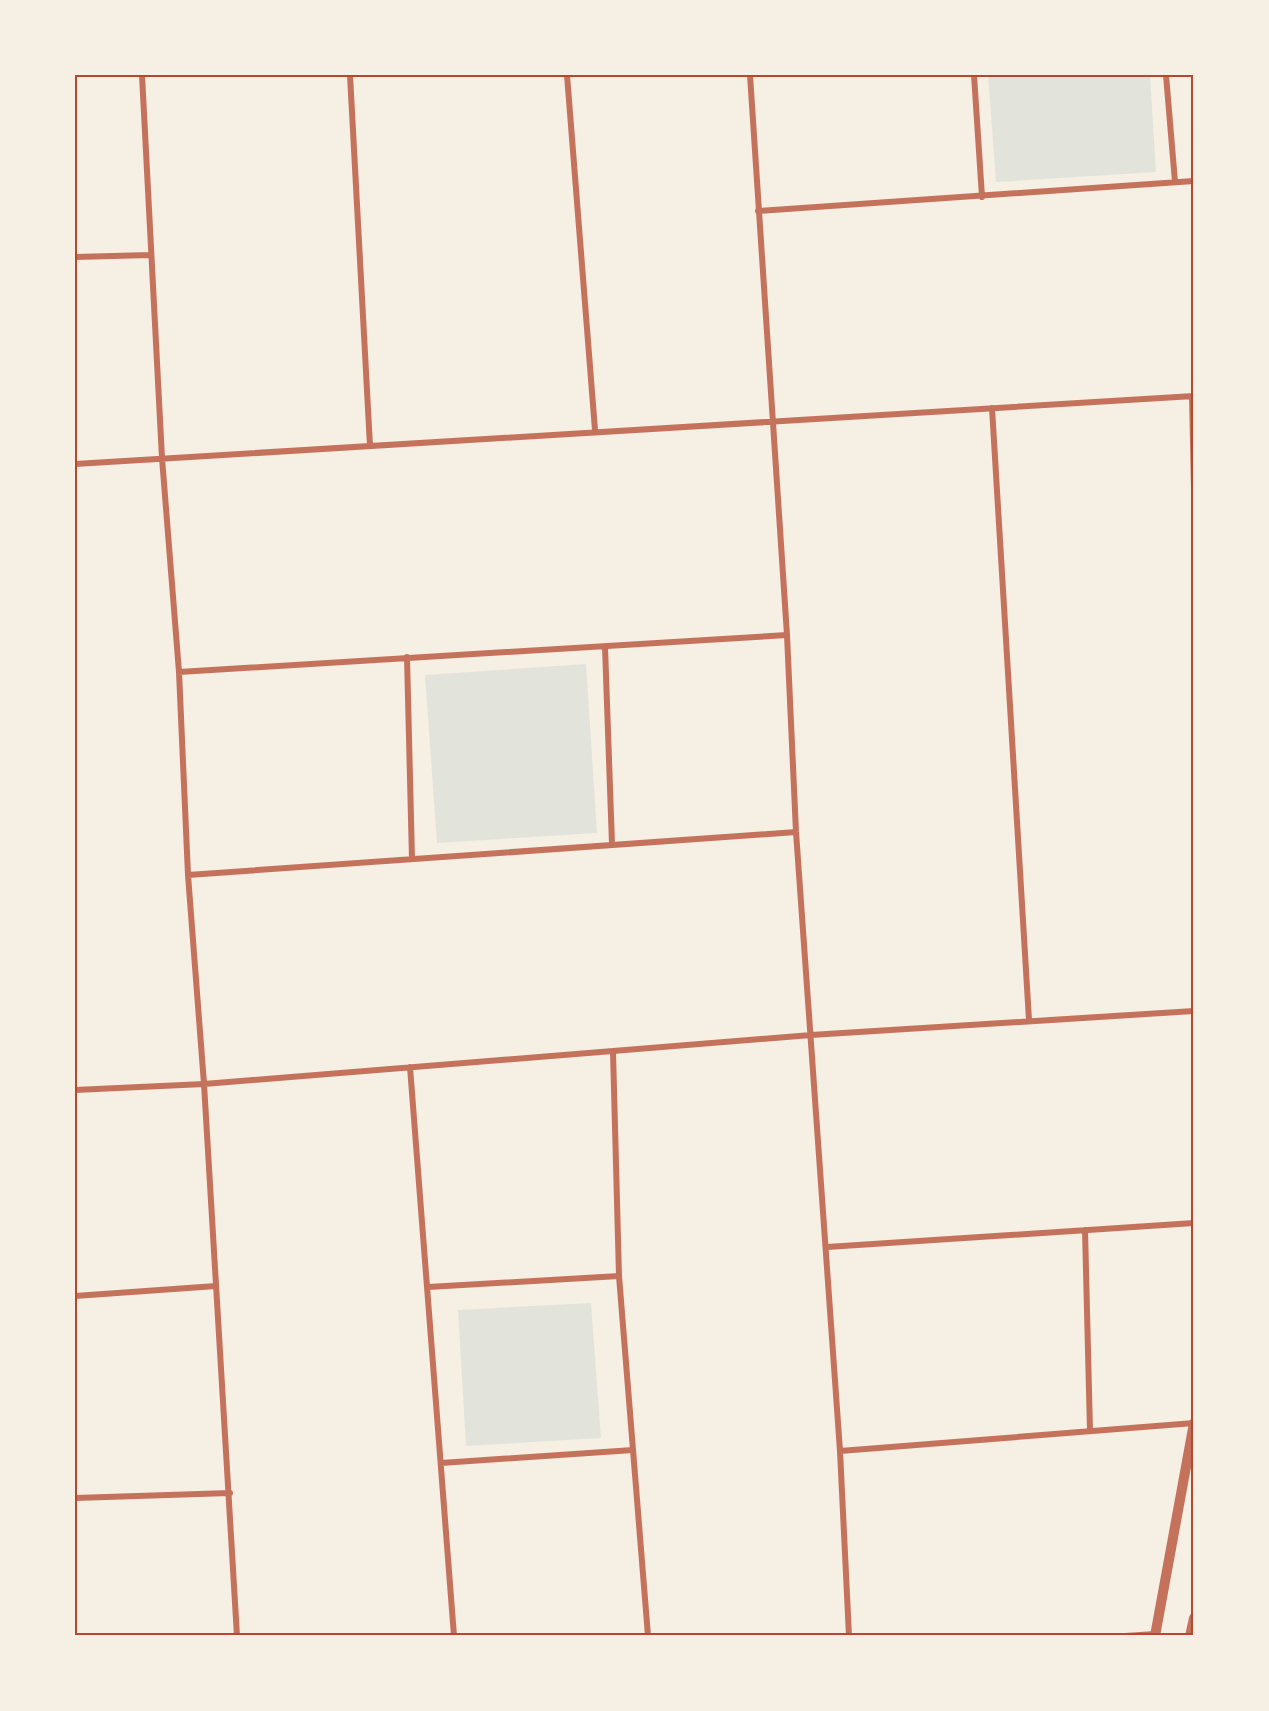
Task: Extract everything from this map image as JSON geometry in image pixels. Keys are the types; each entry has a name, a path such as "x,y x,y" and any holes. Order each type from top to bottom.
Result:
{"street":[{"path":"142,75 162,458 180,672 188,875 204,1084 237,1636"},
{"path":"350,75 370,446"},
{"path":"567,75 595,430"},
{"path":"750,75 774,419 796,832 840,1450 849,1636"},
{"path":"974,75 982,197"},
{"path":"1166,75 1176,182"},
{"path":"758,211 1194,181"},
{"path":"75,257 150,255"},
{"path":"75,464 774,419 1193,396 1194,489"},
{"path":"992,408 1029,1020"},
{"path":"180,672 787,635"},
{"path":"605,647 612,844"},
{"path":"407,657 412,859"},
{"path":"188,875 796,832"},
{"path":"75,1090 204,1084 811,1035 1194,1011"},
{"path":"613,1052 619,1276 648,1636"},
{"path":"410,1067 454,1636"},
{"path":"827,1246 1194,1223"},
{"path":"1085,1230 1090,1431"},
{"path":"428,1287 619,1276"},
{"path":"75,1296 216,1286"},
{"path":"840,1450 1194,1423 1155,1635 1125,1636"},
{"path":"441,1463 633,1449"},
{"path":"75,1498 230,1493"},
{"path":"1190,1636 1194,1618"}],"shaded area":[{"path":"988,75 1150,75 1156,172 996,182"},
{"path":"586,664 597,833 437,843 425,675"},
{"path":"591,1303 601,1438 466,1446 458,1310"}]}
